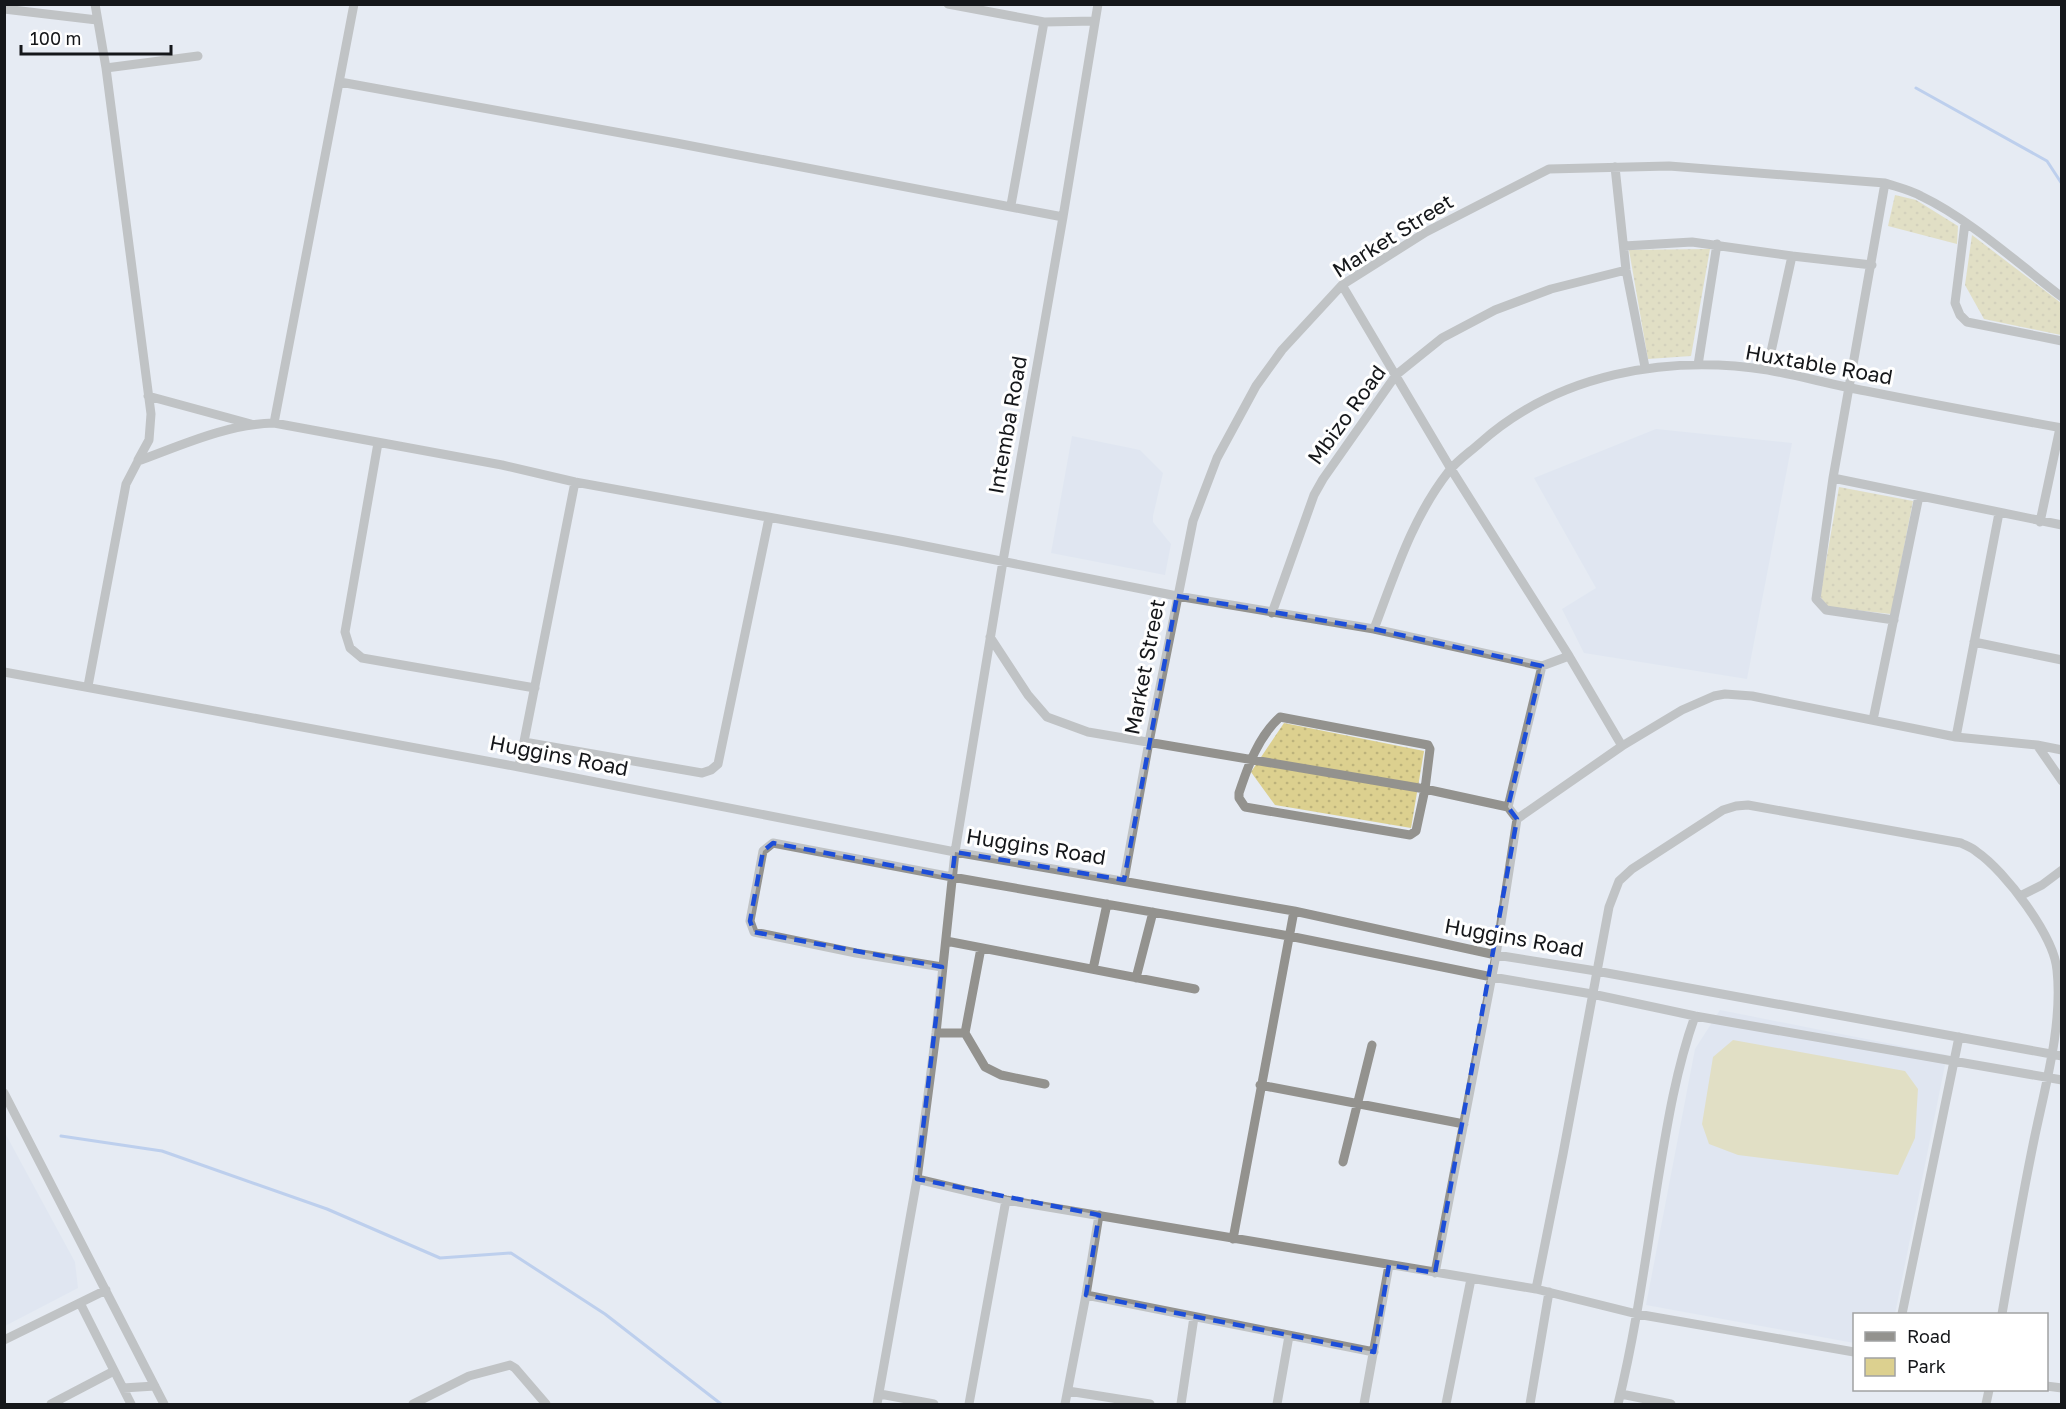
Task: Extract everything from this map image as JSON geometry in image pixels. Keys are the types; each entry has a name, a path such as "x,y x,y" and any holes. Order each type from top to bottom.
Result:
{"street":[{"path":"88,686 126,484 149,440 151,414 106,68 95,4"},
{"path":"274,423 354,4"},
{"path":"948,4 1044,22 1095,21"},
{"name":"Intemba Road","path":"877,1404 917,1179 936,1033 951,877 1002,561 1098,4"},
{"path":"4,9 97,20"},
{"path":"1011,205 1044,22"},
{"path":"106,68 198,56"},
{"path":"340,82 1011,205 1063,217"},
{"path":"1615,166 1626,270 1645,367"},
{"name":"Market Street","path":"1124,880 1193,521 1217,458 1256,386 1282,350 1342,285 1426,232 1549,169 1615,166 1700,167 1886,183 1919,195 1965,223 2061,297"},
{"path":"1886,183 1851,388 1833,478 1816,599 1826,610 1894,620"},
{"path":"1965,223 1955,303 1960,315 1967,322 2061,340"},
{"path":"1624,246 1692,242 1872,265"},
{"path":"1698,365 1717,244"},
{"path":"1767,370 1792,256"},
{"name":"Mbizo Road","path":"1272,613 1314,495 1323,478 1396,375 1442,338 1495,310 1551,289 1626,270"},
{"path":"1342,285 1450,469 1569,656 1622,746"},
{"name":"Huxtable Road","path":"1374,629 1407,540 1419,516 1450,469 1499,426 1526,408 1581,383 1645,367 1698,365 1767,370 2061,428"},
{"path":"148,396 251,424"},
{"path":"138,461 206,436 251,424 274,423 502,465 575,482 807,523 1177,596 1374,629 1542,666 1569,656"},
{"path":"2040,522 2061,428"},
{"path":"378,443 345,632 350,648 362,658 535,688"},
{"path":"1833,478 2061,525"},
{"path":"519,767 575,482"},
{"path":"1873,720 1919,496"},
{"path":"1956,737 1999,513"},
{"path":"524,742 702,773 718,764 769,518"},
{"path":"990,637 1028,695 1047,717 1088,732 1425,789 1508,807 1518,819"},
{"path":"1974,642 2061,658"},
{"path":"1508,807 1542,666"},
{"name":"Huggins Road","path":"4,672 519,767 955,852 1294,911 1496,955 2057,1055"},
{"path":"1435,1273 1492,977 1518,819 1622,746 1682,710 1714,696 1725,694 1752,696 1956,737 2037,745 2061,750"},
{"path":"1280,717 1428,745 1430,749 1425,789 1416,831 1410,835 1245,807 1239,798 1250,760 1271,726 1280,717"},
{"path":"2037,745 2061,781"},
{"path":"1536,1289 1596,971 1609,907 1618,881 1632,869 1723,810 1748,805 1961,843 1977,851 1992,864 2020,896 2050,945 2057,970 2057,1055 2048,1078 2019,1212 2002,1313"},
{"path":"942,967 856,953 754,932 750,921 763,851 770,844 1289,936 1695,1016 2061,1080"},
{"path":"2020,896 2042,885 2061,870"},
{"path":"1093,969 1107,904"},
{"path":"1233,1239 1294,911"},
{"path":"1136,978 1153,912"},
{"path":"946,941 1195,989"},
{"path":"981,948 965,1033 985,1067 1001,1075 1045,1084"},
{"path":"1618,1404 1637,1314 1670,1105 1695,1016"},
{"path":"936,1033 965,1033"},
{"path":"1902,1313 1959,1037"},
{"path":"1343,1162 1372,1045"},
{"path":"1260,1085 1464,1124"},
{"path":"4,1093 164,1404"},
{"path":"917,1179 1006,1200 1536,1289 1637,1314 1853,1352"},
{"path":"969,1404 1006,1200"},
{"path":"1065,1404 1100,1215"},
{"path":"1364,1404 1389,1265"},
{"path":"1446,1404 1471,1279"},
{"path":"4,1340 106,1290"},
{"path":"1530,1404 1549,1292"},
{"path":"1086,1295 1374,1352"},
{"path":"80,1303 131,1404"},
{"path":"1182,1404 1194,1317"},
{"path":"1277,1404 1289,1336"},
{"path":"413,1404 469,1376 510,1365 546,1404"},
{"path":"51,1404 114,1371"},
{"path":"123,1388 155,1386"},
{"path":"1068,1391 1150,1404"},
{"path":"880,1394 934,1404"},
{"path":"1621,1394 1671,1404"}],"highlighted area":[{"path":"1177,596 1374,629 1542,666 1508,807 1517,819 1435,1273 1389,1265 1374,1352 1086,1295 1099,1215 917,1179 942,967 754,932 750,921 763,851 773,843 952,877 955,852 1124,880"}],"shaded area":[{"path":"1656,429 1792,443 1747,679 1584,653 1562,609 1596,588 1534,478"},
{"path":"1072,436 1140,450 1163,473 1153,522 1171,544 1165,575 1051,553"},
{"path":"1720,1010 1947,1055 1895,1313 1853,1313 1853,1343 1646,1305 1695,1049"},
{"path":"4,1131 75,1262 78,1288 5,1326"}],"green space":[{"path":"1895,195 1916,200 1958,226 1957,244 1888,226"},
{"path":"1972,235 2061,303 2061,335 1984,319 1965,285"},
{"path":"1710,249 1691,356 1648,359 1629,250"},
{"path":"1839,487 1913,501 1891,614 1827,607 1820,596"},
{"path":"1284,723 1424,751 1411,828 1275,805 1251,772"},
{"path":"1733,1040 1905,1071 1918,1089 1915,1138 1898,1175 1738,1155 1709,1144 1702,1124 1713,1057"}],"waterway":[{"path":"1916,88 2047,161 2062,184"},
{"path":"61,1136 162,1151 327,1209 440,1258 511,1253 605,1314 721,1404"}]}
